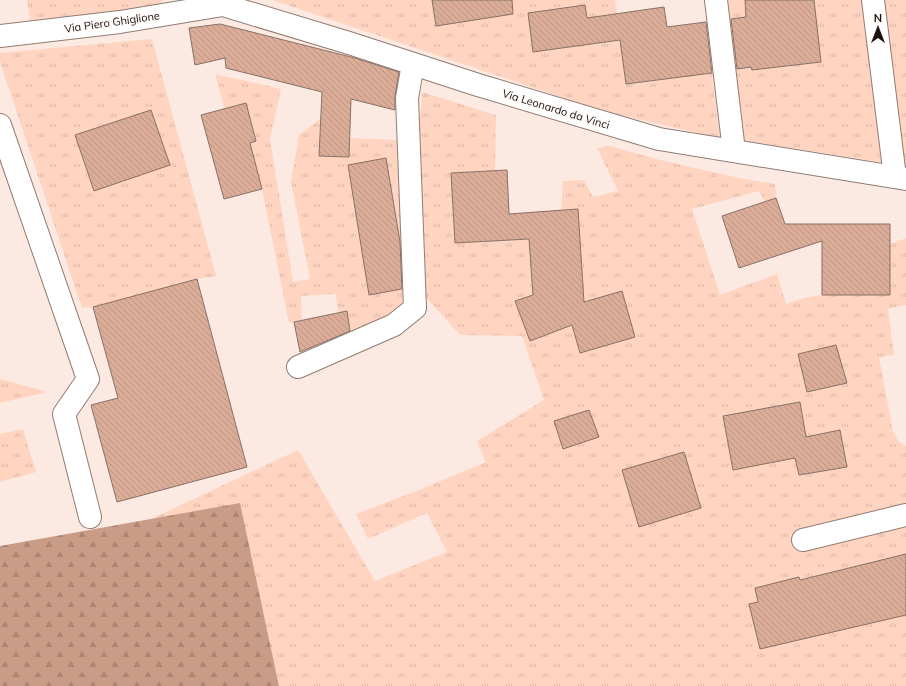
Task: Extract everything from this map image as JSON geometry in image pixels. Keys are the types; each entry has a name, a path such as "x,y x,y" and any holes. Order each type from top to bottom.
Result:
{"street":[{"path":"716,0 734,151"},
{"path":"873,0 900,178"},
{"name":"Via Leonardo da Vinci","path":"220,2 413,64 659,140 900,178"},
{"name":"Via Piero Ghiglione","path":"0,36 120,22 220,2"},
{"path":"298,367 394,325 415,308 407,98 413,64"},
{"path":"0,125 88,379 64,414 90,517"},
{"path":"803,540 906,515"}],"green space":[{"path":"27,0 163,0 158,7 123,12 30,20"},
{"path":"272,0 615,0 626,84 712,73 720,138 606,112"},
{"path":"721,0 906,0 906,166 740,140"},
{"path":"152,39 216,276 197,279 93,307 82,308 0,62 0,53"},
{"path":"215,74 281,89 270,139 293,282 310,279 291,181 299,135 320,119 319,156 349,157 350,138 397,140 418,146 422,92 496,115 495,171 507,170 510,226 577,209 561,210 563,181 584,180 593,197 618,191 597,148 610,146 660,160 739,178 775,184 776,198 765,202 759,191 692,209 720,295 777,274 786,304 804,298 822,295 880,295 890,244 906,238 906,305 888,309 894,355 879,357 893,432 899,442 906,446 906,686 279,686 240,504 151,519 298,450 375,581 447,552 427,513 368,539 356,514 486,462 477,441 544,400 522,336 460,335 421,292 405,299 393,318 350,335 347,311 338,313 336,294 301,296 302,321 289,323 262,189 250,143 256,141 246,103 225,109"},
{"path":"0,379 48,392 0,403"},
{"path":"23,429 36,472 0,482 0,434"},
{"path":"240,503 279,686 0,686 0,546"}],"building":[{"path":"432,0 512,0 513,14 436,26"},
{"path":"745,0 814,0 821,62 752,70 751,67 737,69 731,19 746,17"},
{"path":"585,5 587,18 664,7 667,27 706,22 712,73 626,84 620,40 533,52 528,13"},
{"path":"220,24 355,58 399,72 395,96 395,110 351,99 349,157 319,156 322,92 226,68 225,58 195,65 189,28"},
{"path":"246,103 256,141 250,143 262,189 224,199 201,115"},
{"path":"151,110 170,165 94,191 75,135"},
{"path":"386,158 400,242 402,289 369,295 348,165"},
{"path":"507,170 509,214 578,209 584,302 622,291 635,337 580,353 572,325 530,341 515,301 533,295 529,239 455,243 451,173"},
{"path":"776,198 785,224 890,224 890,295 822,295 822,241 739,268 722,216"},
{"path":"197,279 247,467 117,502 91,405 118,398 93,307"},
{"path":"347,311 350,331 300,352 294,322"},
{"path":"836,345 847,383 807,392 798,354"},
{"path":"800,402 806,437 840,430 847,467 799,475 795,458 733,470 723,416"},
{"path":"589,410 599,437 563,449 554,421"},
{"path":"684,452 701,508 639,527 622,470"},
{"path":"906,554 906,615 760,649 749,604 758,602 755,588 799,577 800,580"}]}
